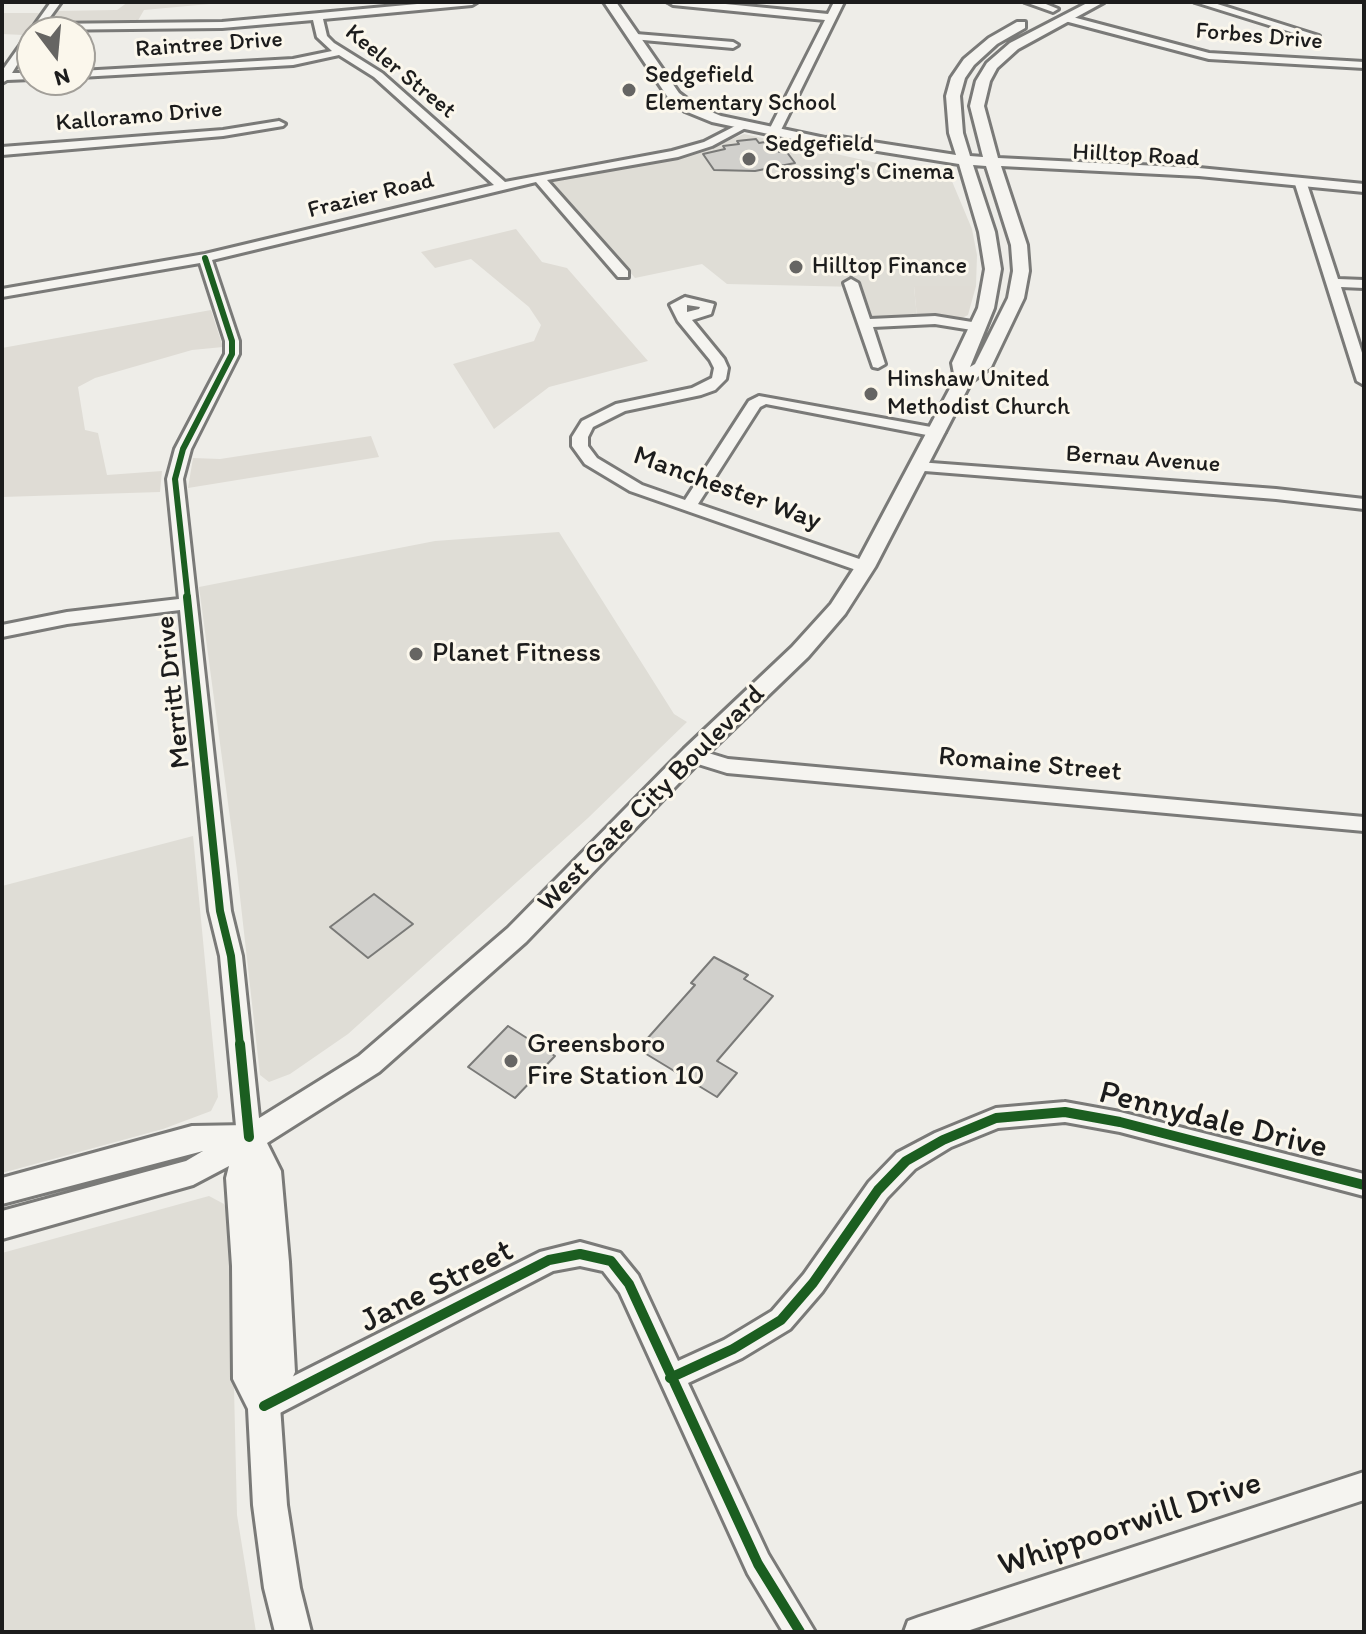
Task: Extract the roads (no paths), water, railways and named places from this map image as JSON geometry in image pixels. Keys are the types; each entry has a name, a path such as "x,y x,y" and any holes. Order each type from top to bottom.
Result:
{"main road":[{"name":"Hilltop Road","path":"610,2 678,100 707,116 825,142 833,148 922,167 994,167 1281,186 1301,184 1364,188"},
{"name":"West Gate City Boulevard","path":"964,379 961,363 990,295 992,257 952,105 958,78 984,48 1049,11 1098,2"},
{"name":"West Gate City Boulevard","path":"2,1225 193,1172 360,1070 517,935 692,755 800,652 838,609 865,567 964,379 982,367 1011,311 1020,284 1019,245 978,115 980,89 992,66 1071,9"},
{"path":"1024,40 1054,16 1049,11"},
{"name":"West Gate City Boulevard","path":"2,1191 192,1139 249,1137"},
{"name":"Merritt Drive","path":"249,1137 241,1178 247,1266 249,1379 264,1406 270,1505 282,1588 293,1632"}],"street":[{"path":"96,29 222,25 472,2"},
{"path":"673,2 831,17"},
{"path":"774,132 839,2"},
{"path":"1028,2 1049,11"},
{"path":"1200,2 1314,36"},
{"name":"Forbes Drive","path":"1071,9 1104,29 1209,56 1364,65"},
{"name":"Keeler Street","path":"317,17 322,37 378,75 502,186"},
{"path":"636,37 733,45"},
{"name":"Raintree Drive","path":"96,73 293,62 340,52"},
{"path":"2,78 16,57"},
{"name":"Kalloramo Drive","path":"2,151 223,133 279,124"},
{"name":"Frazier Road","path":"2,293 205,258 502,186 686,151 717,141 745,125"},
{"path":"539,178 623,274"},
{"path":"1301,184 1364,381"},
{"name":"Merritt Drive","path":"205,258 233,346 228,367 183,449 175,479 220,911 231,956 249,1137"},
{"path":"851,283 878,364"},
{"path":"1333,283 1364,284"},
{"name":"Manchester Way","path":"683,318 717,359 721,368 719,379 710,387 696,392 605,413 587,424 580,437 580,446 599,468 636,488 865,567"},
{"path":"863,323 935,320 978,327"},
{"path":"689,506 754,404 774,399 937,432"},
{"name":"Bernau Avenue","path":"918,467 1276,494 1364,504"},
{"path":"2,631 67,618 187,604"},
{"name":"Romaine Street","path":"692,755 727,766 1364,824"},
{"name":"Pennydale Drive","path":"670,1378 733,1349 781,1320 813,1283 878,1190 906,1161 943,1140 996,1118 1065,1112 1106,1119 1364,1185"},
{"name":"Jane Street","path":"264,1406 549,1260 580,1254 611,1261 629,1284 758,1564 800,1632"},
{"name":"Whippoorwill Drive","path":"919,1632 1364,1486"}],"place":[{"name":"Sedgefield Elementary School","path":"629,90"},
{"name":"Sedgefield Crossing's Cinema","path":"749,159"},
{"name":"Hilltop Finance","path":"796,267"},
{"name":"Hinshaw United Methodist Church","path":"871,394"},
{"name":"Planet Fitness","path":"416,654"},
{"name":"Greensboro Fire Station 10","path":"511,1061"}]}
